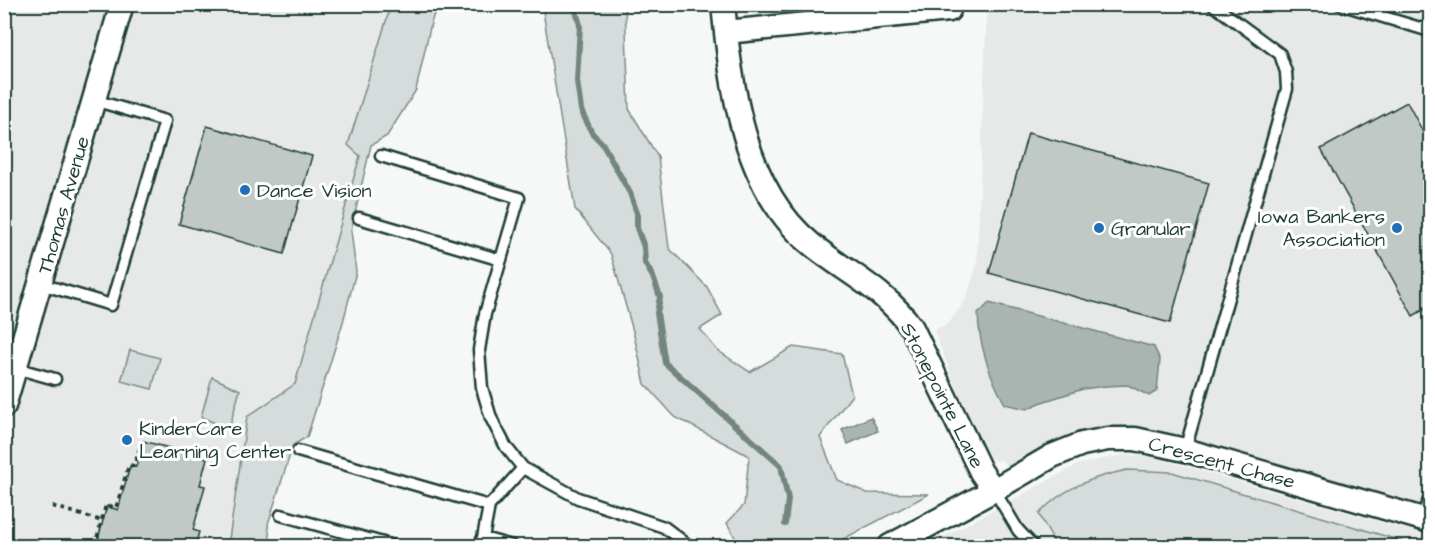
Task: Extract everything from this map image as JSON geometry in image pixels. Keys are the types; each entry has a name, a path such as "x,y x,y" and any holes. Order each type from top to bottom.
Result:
{"street":[{"name":"Thomas Avenue","path":"4,406 10,367 41,284 122,4"},
{"name":"Stonepointe Lane","path":"723,4 733,88 748,142 769,197 786,221 811,243 901,311 912,328 981,472 994,490"},
{"path":"726,32 949,10"},
{"name":"Crescent Chase","path":"890,546 1052,456 1082,444 1107,439 1135,439 1185,450 1426,520"}],"lane":[{"path":"1185,450 1287,90 1286,72 1280,54 1212,4"},
{"path":"1340,4 1431,31"},
{"path":"41,284 111,305 165,121 94,100"},
{"path":"381,156 519,198 485,314 479,350 482,388 491,418 506,447 523,468 578,498 664,527 683,544"},
{"path":"359,218 501,260"},
{"path":"10,367 55,379"},
{"path":"298,451 489,506"},
{"path":"512,546 481,542 489,506 523,468"},
{"path":"994,490 1018,530 1033,546"},
{"path":"1426,520 1431,498"},
{"path":"281,514 394,546"}],"path":[{"path":"95,546 106,505 116,508 129,465 134,466 141,445"},
{"path":"52,506 102,521"}],"shaded area":[{"path":"4,5 391,5 348,145 360,156 295,384 247,418 228,546 5,546"},
{"path":"391,5 437,5 416,90 387,136 371,145 351,230 356,272 307,437 293,445 268,524 271,546 228,546 247,417 295,384 360,156 348,145"},
{"path":"542,5 625,5 629,109 658,157 669,248 707,287 722,315 700,329 717,350 750,372 793,347 842,354 852,395 820,437 837,480 867,493 929,494 830,546 740,546 727,523 744,505 749,456 675,417 645,384 633,331 611,254 575,209"},
{"path":"987,5 1430,5 1430,511 1213,444 1155,429 1125,427 1079,435 1012,467 1001,459 996,462 989,457 956,387 934,330 949,323 966,299 977,264"},
{"path":"989,303 1154,347 1160,360 1157,391 1149,396 1128,385 1106,386 1083,389 1027,409 1005,404 990,372 981,337 978,314"},
{"path":"130,350 160,358 152,389 121,381"},
{"path":"212,377 240,390 229,429 201,417"},
{"path":"871,417 878,431 848,444 842,430"},
{"path":"1123,455 1149,456 1430,536 1430,546 927,546 1079,464"},
{"path":"1127,470 1172,472 1418,546 1056,546 1039,514 1068,490 1102,476"}],"building":[{"name":"Iowa Bankers Association","path":"1407,102 1430,145 1430,306 1413,316 1321,149"},
{"name":"Dance Vision","path":"207,126 312,156 284,254 179,224"},
{"name":"Granular","path":"1028,133 1209,183 1170,323 989,273"},
{"path":"143,441 207,458 200,485 205,486 193,530 199,532 195,546 96,546 107,506 118,510 130,466 136,467"}],"waterway":[{"path":"574,4 580,25 577,81 581,110 592,133 602,143 630,193 637,213 637,228 644,247 645,263 660,297 657,313 665,363 781,466 788,499 785,524"}],"place":[{"name":"Dance Vision","path":"245,190"},
{"name":"Granular","path":"1099,228"},
{"name":"Iowa Bankers Association","path":"1397,228"},
{"name":"KinderCare Learning Center","path":"127,440"}]}
